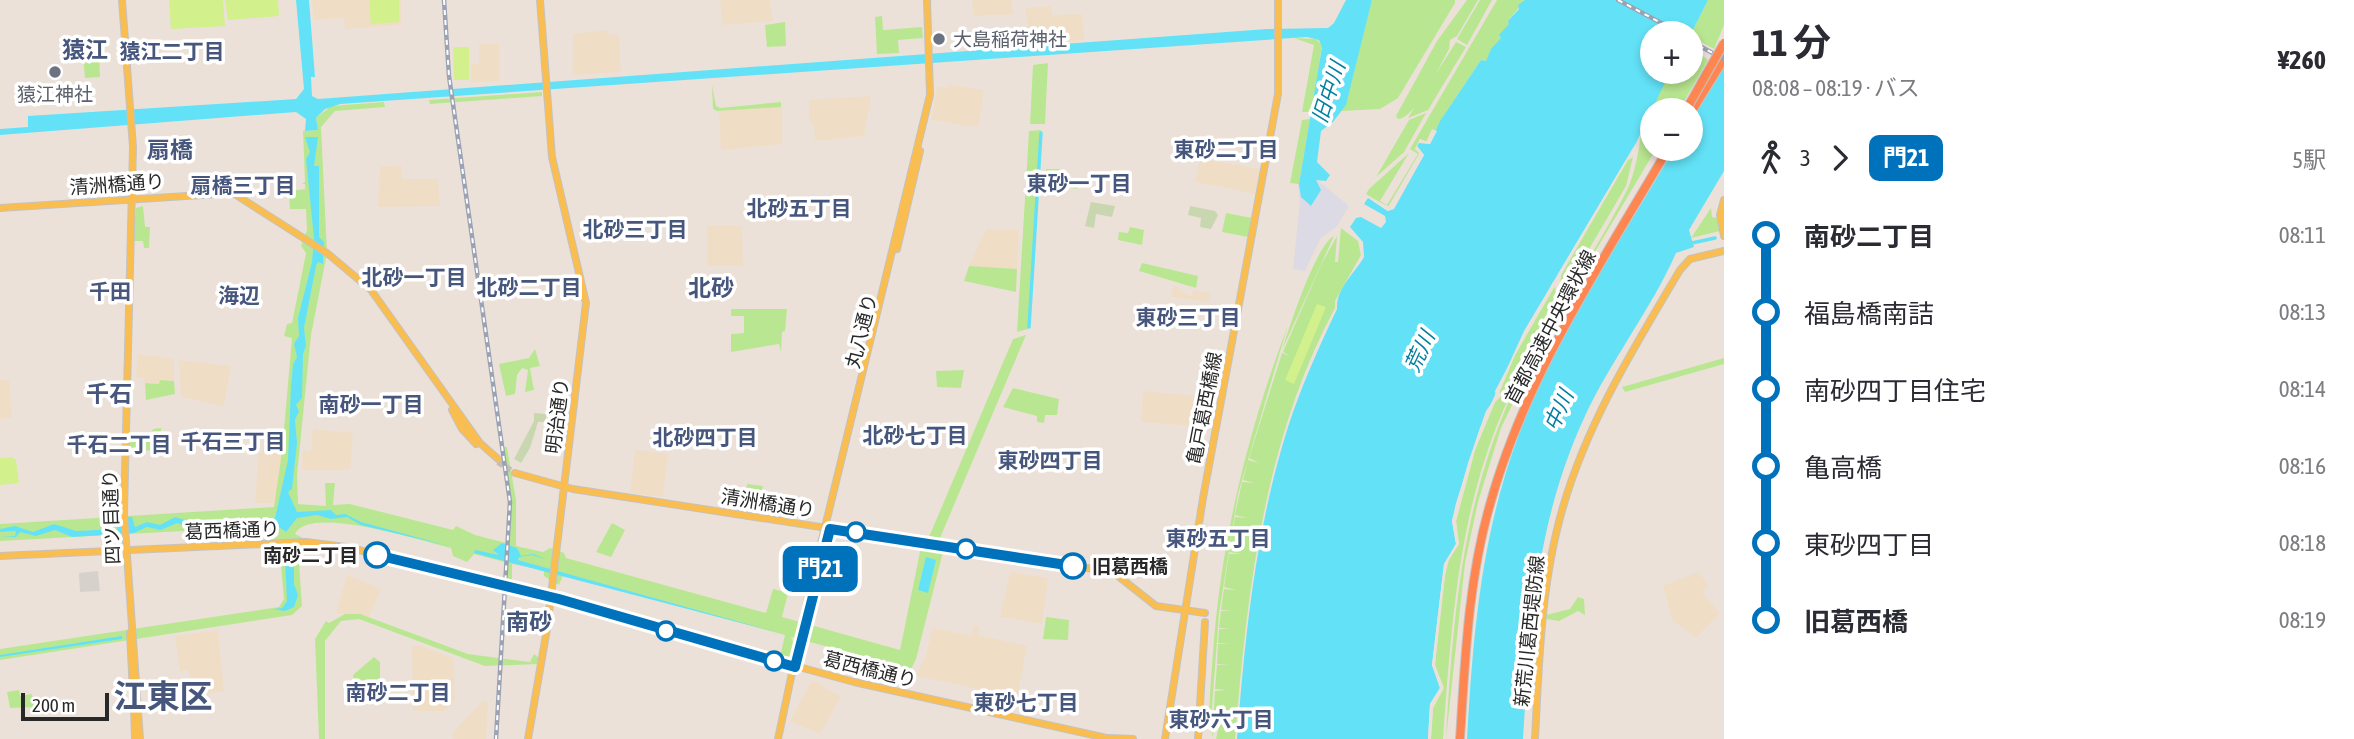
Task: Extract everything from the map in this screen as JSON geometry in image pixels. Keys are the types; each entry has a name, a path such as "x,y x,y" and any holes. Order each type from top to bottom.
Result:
{"highway":[{"path":"1694,98 1724,36"},
{"path":"1695,98 1724,43"},
{"path":"1696,98 1724,51"},
{"path":"1697,98 1724,59"},
{"name":"首都高速中央環状線","path":"1458,739 1469,579 1496,469 1541,362 1659,161"}],"main road":[{"name":"四ツ目通り","path":"121,0 130,130 122,515 133,639 138,739"},
{"name":"明治通り","path":"528,739 558,545 586,303 552,156 541,0"},
{"name":"丸八通り","path":"778,739 924,127 931,81 928,0"},
{"name":"亀戸葛西橋線","path":"1165,739 1184,611 1277,100 1278,0"},
{"name":"清洲橋通り","path":"0,209 231,193 324,253 380,300 480,443 498,460 478,446 467,434 378,303 324,253"},
{"path":"1724,200 1721,222 1724,236"},
{"name":"新荒川葛西堤防線","path":"1535,739 1545,596 1559,523 1576,467 1614,384 1684,264 1693,258 1724,251"},
{"path":"466,424 465,443 471,442 478,446"},
{"name":"清洲橋通り","path":"515,471 564,488 1113,572 1156,606 1205,613"},
{"name":"葛西橋通り","path":"0,558 310,546 551,597 795,667 976,711 1108,739 1116,736 1133,739"},
{"path":"1198,739 1205,622"}],"shaded area":[{"path":"312,0 401,0 401,25 345,29 344,18 314,20"},
{"path":"720,0 770,0 773,21 723,25"},
{"path":"972,0 1011,0 1014,14 974,16"},
{"path":"1051,6 1052,15 1082,14 1084,40 1031,44 1025,8"},
{"path":"608,30 609,35 619,35 621,72 573,75 573,34"},
{"path":"479,44 499,44 499,81 471,82 471,64 479,64"},
{"path":"949,84 984,90 978,127 931,120 938,86 948,88"},
{"path":"871,96 864,136 815,141 814,126 809,120 809,100"},
{"path":"782,106 782,144 721,150 719,111"},
{"path":"1200,159 1261,169 1256,194 1195,182"},
{"path":"401,165 402,179 438,179 440,206 378,207 380,167"},
{"path":"1297,177 1316,179 1349,206 1337,226 1320,239 1305,271 1293,269 1300,201"},
{"path":"707,226 742,226 743,266 707,266"},
{"path":"986,229 1019,230 1017,269 969,266"},
{"path":"1174,285 1187,295 1192,296 1193,290 1210,293 1210,302 1171,297"},
{"path":"138,354 174,359 174,381 160,379 159,384 144,382 144,378 136,377"},
{"path":"179,360 231,366 224,406 181,397"},
{"path":"9,379 12,418 0,419 0,380"},
{"path":"1143,391 1195,396 1192,426 1141,422"},
{"path":"313,429 353,433 350,470 302,470 303,451 311,451"},
{"path":"264,444 282,448 277,503 255,503 259,453 262,453"},
{"path":"635,450 668,454 663,497 630,493"},
{"path":"98,571 100,591 80,592 79,573"},
{"path":"1010,572 1048,578 1042,624 1000,617"},
{"path":"1698,572 1709,585 1702,592 1720,613 1696,638 1672,620 1663,586"},
{"path":"347,575 381,589 369,617 336,613"},
{"path":"974,626 979,626 978,635 1027,646 1017,697 916,676 926,655 932,628 972,636"},
{"path":"218,630 224,691 194,696 189,670 180,671 175,636"},
{"path":"412,646 421,646 453,658 455,699 444,711 413,711"},
{"path":"812,680 841,697 820,734 790,721"},
{"path":"483,701 488,702 486,739 453,739 453,732"}],"green space":[{"path":"169,0 223,0 225,26 171,29"},
{"path":"225,0 278,0 279,16 228,20"},
{"path":"369,0 399,0 399,22 371,24"},
{"path":"1372,0 1455,0 1455,3 1398,98 1380,109 1341,111 1354,71"},
{"path":"1467,0 1478,0 1457,36 1450,40 1449,49 1419,101 1405,116 1398,119 1396,116 1437,41"},
{"path":"1480,0 1492,0 1467,45 1457,39"},
{"path":"1497,0 1525,0 1508,21 1510,24 1486,61 1481,60 1444,115 1437,131 1432,129 1426,142 1420,139 1415,149 1420,152 1388,207 1366,194 1409,153 1380,201 1387,205 1418,154 1410,149"},
{"path":"1708,0 1724,0 1724,25 1714,49 1703,43 1703,21 1698,21"},
{"path":"882,16 883,30 922,27 923,38 898,40 899,53 877,54 875,17"},
{"path":"785,22 786,46 767,47 765,25"},
{"path":"1294,38 1316,39 1322,45 1312,112 1302,112 1314,45"},
{"path":"1456,42 1466,47 1428,110 1408,118"},
{"path":"453,47 469,47 469,80 454,80"},
{"path":"99,54 100,77 85,78 83,55"},
{"path":"1703,56 1708,60 1703,69"},
{"path":"1048,63 1045,124 1030,124 1033,65"},
{"path":"1663,84 1694,84 1686,98 1655,98"},
{"path":"712,85 716,106 720,108 781,102 781,107 717,111 713,109"},
{"path":"542,92 542,96 430,104 429,100"},
{"path":"384,102 385,107 335,111 321,127 327,253 311,335 297,475 298,504 326,506 325,483 335,483 333,505 350,504 453,530 456,526 475,535 510,544 511,501 504,447 507,447 516,500 516,546 543,552 550,548 564,553 566,558 766,613 773,589 788,593 782,617 900,650 921,547 943,552 916,659 911,669 791,637 794,644 791,656 780,657 785,635 563,575 559,585 544,576 544,570 512,564 512,582 508,581 508,563 474,554 467,562 453,556 451,548 344,524 322,523 305,526 295,534 305,539 271,541 279,535 278,529 272,526 0,541 0,524 274,507 282,452 292,338 284,336 287,324 292,323 306,253 301,246 307,230 306,209 290,209 289,191 305,189 305,184 302,184 305,182 303,131 318,130 316,118 331,106"},
{"path":"1426,113 1404,152 1376,177 1409,120"},
{"path":"1310,119 1299,184 1290,183 1302,120"},
{"path":"1041,130 1029,322 1028,329 1017,332 1029,131"},
{"path":"1640,139 1640,161 1649,161 1548,331 1501,428 1478,502 1465,563 1446,739 1457,600 1473,509 1485,465 1520,377 1602,236 1628,188"},
{"path":"1633,157 1626,186 1557,304 1510,394 1497,425 1484,463 1464,541 1453,619 1443,739 1431,739 1433,708 1444,688 1435,665 1441,601 1447,563 1459,544 1456,521 1475,450 1493,404 1507,391 1499,393 1515,355 1555,286 1556,295 1559,296 1561,275 1628,160"},
{"path":"1046,169 1062,169 1064,178 1088,177 1088,185 1078,185 1077,189 1046,183"},
{"path":"1091,202 1115,206 1112,217 1096,214 1094,228 1085,226"},
{"path":"143,206 145,227 150,227 149,248 144,248 143,241 133,241 136,208"},
{"path":"1190,206 1215,211 1218,215 1211,229 1200,227 1201,218 1188,215"},
{"path":"1711,208 1712,217 1724,219 1724,230 1691,238"},
{"path":"1226,213 1252,218 1248,237 1222,232"},
{"path":"1130,227 1144,230 1142,245 1118,240 1119,232 1128,233"},
{"path":"1341,228 1358,241 1361,255 1335,301 1335,308 1311,358 1291,410 1275,464 1253,573 1235,739 1216,739 1224,704 1219,712 1212,739 1215,691 1226,690 1215,689 1217,665 1228,665 1217,664 1218,644 1229,644 1218,643 1219,629 1230,629 1219,628 1221,611 1232,611 1221,610 1224,589 1236,590 1224,587 1229,554 1241,554 1229,552 1235,517 1247,518 1235,515 1242,482 1254,483 1243,480 1248,460 1259,463 1249,458 1282,353 1290,356 1283,352 1321,265 1337,236 1335,262 1338,262"},
{"path":"1334,236 1282,350 1312,269 1327,242"},
{"path":"1142,263 1198,276 1196,288 1139,271"},
{"path":"969,266 1017,269 1016,292 964,281"},
{"path":"1317,304 1326,307 1294,384 1285,380"},
{"path":"731,309 787,309 781,352 779,344 731,352 731,334 744,333 744,316 731,316"},
{"path":"1288,325 1238,494 1219,614 1210,734 1210,694 1217,611 1230,527 1249,445"},
{"path":"1026,335 940,538 929,537 1013,339"},
{"path":"535,349 540,366 530,368 534,390 525,392 528,370 522,368 517,375 515,394 506,396 499,364 529,358"},
{"path":"1724,358 1724,364 1625,392 1622,387"},
{"path":"964,370 961,388 937,387 936,371"},
{"path":"160,380 174,381 175,394 146,400 145,383 159,384"},
{"path":"1013,388 1059,399 1057,415 1045,415 1044,423 1037,422 1037,416 1003,407"},
{"path":"534,413 546,414 546,422 538,422 530,448 521,463 514,459 534,421"},
{"path":"161,428 161,450 129,451 129,438 149,437 153,429"},
{"path":"12,457 16,460 19,483 0,485 0,458"},
{"path":"747,484 763,486 756,512 746,510"},
{"path":"612,523 625,530 611,557 596,552"},
{"path":"303,541 298,548 302,606 292,615 0,660 0,649 279,607 284,599 280,554 271,550 272,542"},
{"path":"1578,597 1584,599 1585,615 1578,611 1559,621 1546,619 1546,615 1570,609"},
{"path":"345,614 360,614 468,654 530,662 534,654 539,658 538,664 485,666 359,619 341,621 325,641 325,739 319,739 315,639 326,621 329,623"},
{"path":"1046,617 1069,620 1068,640 1043,639"},
{"path":"374,657 380,662 380,678 375,683 379,694 367,702 356,692 353,675"},
{"path":"19,690 20,696 32,694 34,707 10,708 7,692"}],"water":[{"name":"旧中川","path":"296,0 309,0 315,77 311,77 312,96 318,99 1267,29 1328,28 1334,23 1346,0 1372,0 1346,105 1333,122 1321,131 1317,162 1330,175 1326,181 1316,180 1321,190 1311,206 1301,197 1299,184 1322,47 1319,40 1307,37 340,104 325,109 316,118 318,130 305,131 306,119 296,112 0,135 0,129 28,127 28,116 296,99 304,89"},
{"name":"荒川","path":"1525,0 1708,0 1698,21 1640,21 1640,84 1664,84 1658,98 1640,98 1640,135 1636,143 1558,274 1556,283 1553,282 1495,391 1496,397 1486,411 1452,521 1456,544 1444,564 1432,665 1440,688 1430,704 1428,739 1237,739 1248,621 1268,504 1288,427 1299,397 1337,309 1340,294 1364,257 1363,242 1350,227 1356,218 1361,217 1381,228 1386,222 1385,216 1364,204 1368,198 1388,211 1393,207 1424,155 1417,146 1419,142 1430,144 1440,121 1481,60 1486,61 1491,49 1501,38 1499,35 1519,9 1518,5"},
{"name":"中川","path":"1724,64 1724,171 1689,230 1694,247 1676,253 1595,395 1556,495 1538,574 1523,739 1467,739 1476,624 1487,549 1505,474 1518,437 1569,327 1667,161 1703,161 1703,100"},
{"path":"305,137 318,137 314,166 319,166 319,237 324,242 323,264 318,262 316,266 304,328 306,346 303,354 302,398 296,405 299,411 295,420 297,443 292,489 288,492 297,512 331,510 336,515 345,514 361,522 449,546 361,525 347,517 331,519 317,515 297,518 286,532 273,523 191,528 177,523 161,530 147,527 134,533 72,537 55,530 36,536 20,532 16,537 0,537 15,536 16,531 0,532 0,529 15,526 33,532 54,524 76,531 117,529 117,517 132,517 135,527 147,522 160,525 175,517 195,523 275,518 288,460 291,386 293,364 297,357 294,344 299,336 298,318 312,262 314,238 306,159 310,152"},
{"path":"502,543 517,548 521,556 533,554 545,559 532,555 519,557 518,560 783,634 474,553 475,550 499,555 493,550"},
{"path":"926,557 936,560 928,593 918,590"},
{"path":"285,559 294,566 294,584 298,595 294,607 285,611 273,609 282,608 287,601"},
{"path":"122,636 122,639 0,657 0,655"}],"pier":[{"path":"1434,130 1437,131 1430,144 1419,143 1417,146 1424,155 1394,209 1388,211 1374,202 1375,200 1390,207 1420,154 1415,149 1420,139 1428,142"},
{"path":"1636,143 1561,275 1559,285 1553,288 1515,355 1475,450 1456,521 1459,544 1449,559 1445,576 1435,665 1443,688 1433,708 1431,739 1428,739 1430,704 1440,688 1432,665 1444,564 1456,544 1452,521 1480,428 1524,331"}],"waterway":[{"path":"1029,327 1041,133"},
{"path":"1692,243 1715,238"}],"tunnel":[{"path":"498,462 515,473"}],"railway":[{"path":"444,0 449,76 510,502 496,739"},
{"path":"1618,0 1657,21"},
{"path":"1703,48 1724,59"}],"bus line":[{"name":"門21","path":"377,555 559,599 795,667 830,529 1073,566"}],"place":[{"name":"大島稲荷神社","path":"939,39"},
{"name":"猿江神社","path":"55,72"},
{"name":"南砂二丁目","path":"377,555"},
{"name":"旧葛西橋","path":"1073,566"}],"district":[{"name":"猿江","path":"85,50"},
{"name":"猿江二丁目","path":"172,51"},
{"name":"東砂二丁目","path":"1226,149"},
{"name":"扇橋","path":"170,150"},
{"name":"東砂一丁目","path":"1079,183"},
{"name":"扇橋三丁目","path":"243,185"},
{"name":"北砂五丁目","path":"799,208"},
{"name":"北砂三丁目","path":"635,229"},
{"name":"北砂一丁目","path":"414,277"},
{"name":"北砂二丁目","path":"529,287"},
{"name":"北砂","path":"711,288"},
{"name":"千田","path":"110,291"},
{"name":"海辺","path":"239,295"},
{"name":"東砂三丁目","path":"1188,317"},
{"name":"千石","path":"109,394"},
{"name":"南砂一丁目","path":"371,404"},
{"name":"北砂七丁目","path":"915,435"},
{"name":"北砂四丁目","path":"705,437"},
{"name":"千石三丁目","path":"233,441"},
{"name":"千石二丁目","path":"119,444"},
{"name":"東砂四丁目","path":"1050,460"},
{"name":"東砂五丁目","path":"1218,538"},
{"name":"南砂","path":"529,622"},
{"name":"南砂二丁目","path":"398,692"},
{"name":"江東区","path":"163,696"},
{"name":"東砂七丁目","path":"1026,702"},
{"name":"東砂六丁目","path":"1221,719"}]}
